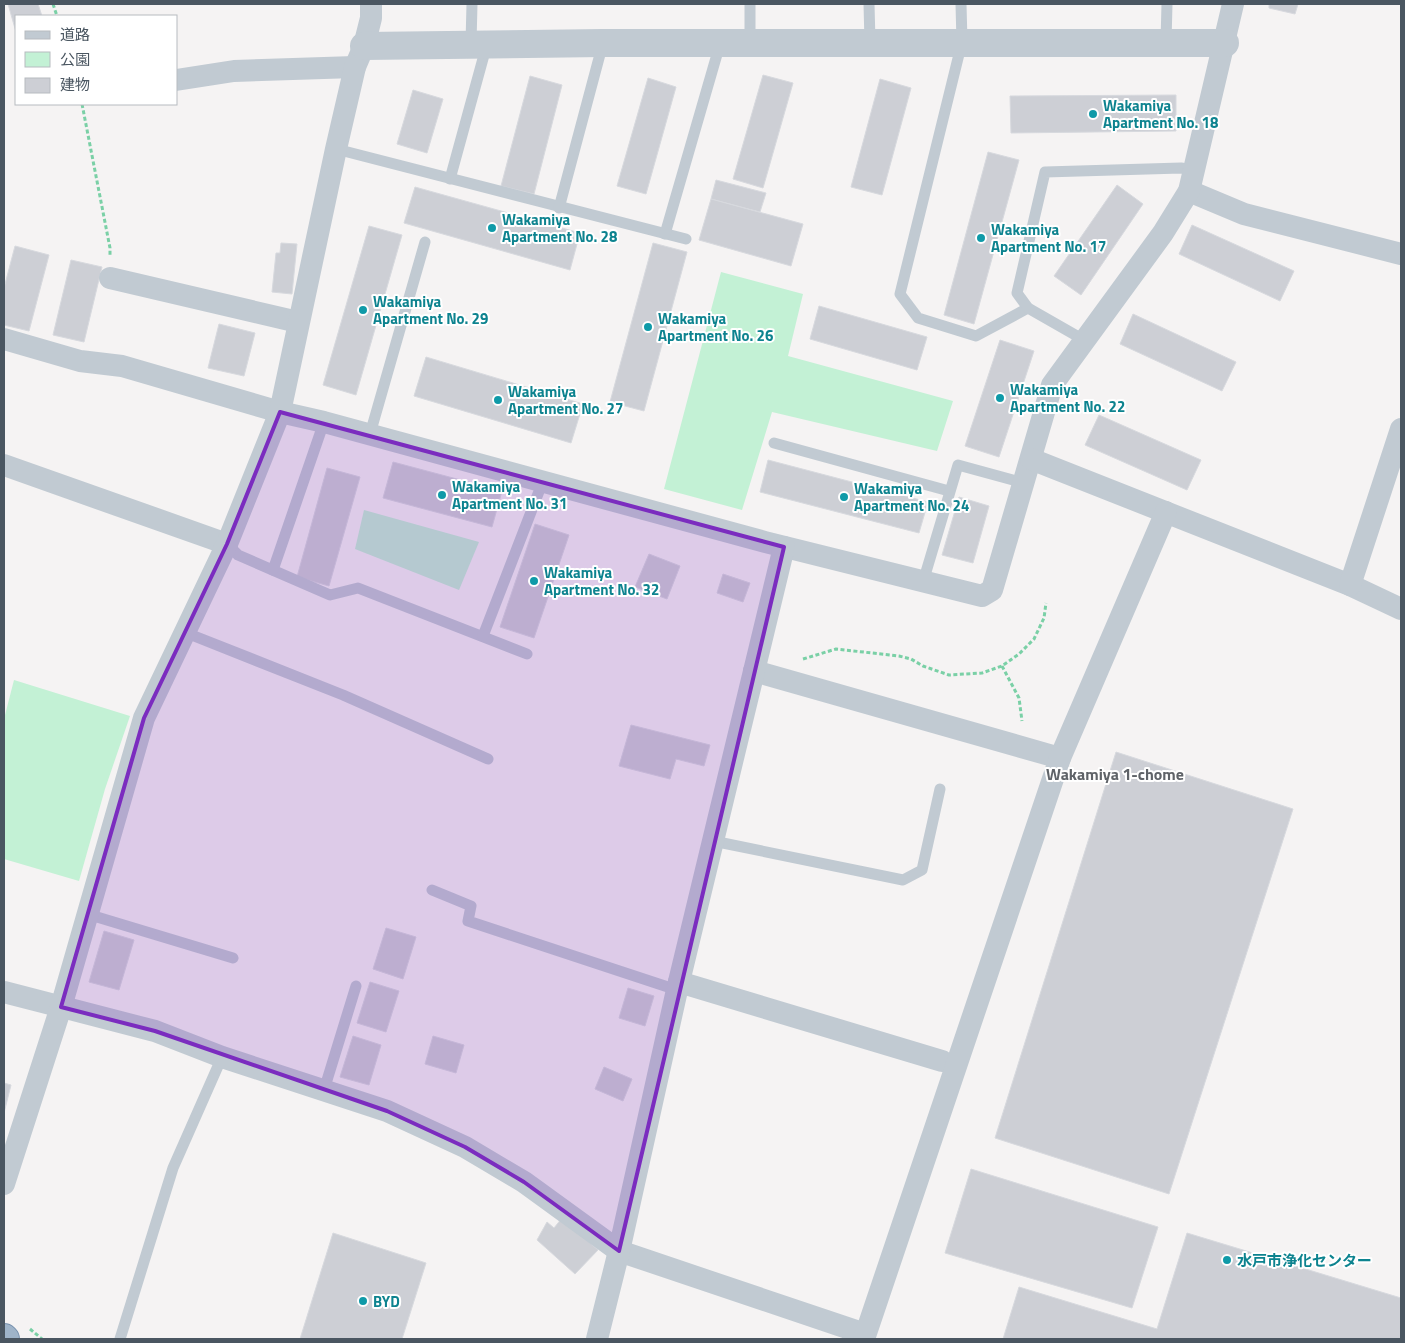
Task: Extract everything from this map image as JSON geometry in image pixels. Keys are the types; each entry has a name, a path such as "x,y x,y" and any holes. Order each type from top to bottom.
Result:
{"street":[{"path":"4,1184 61,1007 144,718 228,544 280,412 336,150 359,56 371,18 371,4"},
{"path":"4,339 80,361 122,366 280,412 370,434 784,547 982,596 992,590 1052,385 1162,233 1192,180 1233,4"},
{"path":"178,80 234,71 479,43 1224,43"},
{"path":"1192,180 1244,214 1401,254"},
{"path":"110,278 298,322"},
{"path":"1350,585 1401,429"},
{"path":"1031,459 1350,585 1401,609"},
{"path":"4,465 228,544"},
{"path":"4,992 155,1031 222,1057 387,1111 465,1147 524,1182 619,1251 865,1337 1060,758 1166,512"},
{"path":"597,1339 619,1251 678,986 784,547"},
{"path":"754,671 1060,758"},
{"path":"678,986 942,1061"}],"lane":[{"path":"450,180 479,43 472,4"},
{"path":"750,4 750,42"},
{"path":"869,4 870,42"},
{"path":"961,4 962,42 900,294 918,318 976,336 1028,308"},
{"path":"1166,42 1167,4"},
{"path":"665,234 720,42"},
{"path":"559,208 603,43"},
{"path":"336,150 686,239"},
{"path":"1084,340 1028,308 1017,293 1045,172 1181,168 1192,180"},
{"path":"370,434 425,242"},
{"path":"273,570 324,422"},
{"path":"774,443 949,491"},
{"path":"923,582 958,465 1024,483"},
{"path":"483,636 543,481"},
{"path":"228,544 238,555 330,595 358,588 527,654"},
{"path":"184,632 343,695 488,759"},
{"path":"713,841 903,880 922,870 940,789"},
{"path":"432,890 471,906 468,921 678,986"},
{"path":"87,914 233,958"},
{"path":"324,1090 356,986"},
{"path":"120,1339 173,1168 222,1057"}],"path":[{"path":"82,105 110,248 110,278"},
{"path":"777,677 792,662 836,649 898,656 911,659 923,666 949,675 982,673 1002,666 1019,654 1034,639 1044,618 1046,603"},
{"path":"1002,666 1019,698 1022,719 1021,747"}],"highlighted area":[{"path":"280,412 784,547 619,1251 524,1182 465,1147 387,1111 155,1031 61,1007 144,718 227,544"}],"green space":[{"path":"721,272 803,294 788,356 953,401 937,451 772,412 742,510 664,489"},
{"path":"364,510 479,542 459,590 355,549"},
{"path":"14,680 130,716 105,789 79,881 4,859 4,719"}],"building":[{"path":"8,4 38,4 42,15 15,15 15,28"},
{"path":"1269,4 1298,4 1295,14 1269,8"},
{"path":"763,75 793,83 763,188 733,179"},
{"path":"530,76 562,85 534,194 501,186"},
{"path":"648,78 676,87 646,194 617,186"},
{"path":"880,79 911,88 882,195 851,187"},
{"path":"413,90 443,99 427,153 397,144"},
{"name":"Wakamiya Apartment No. 18","path":"1176,95 1176,131 1011,133 1010,96"},
{"name":"Wakamiya Apartment No. 17","path":"988,152 1019,160 974,324 944,315"},
{"path":"716,180 766,193 760,212 711,199"},
{"path":"1117,185 1143,204 1081,295 1054,276"},
{"name":"Wakamiya Apartment No. 28","path":"415,187 580,233 570,270 404,223"},
{"path":"711,199 803,224 791,266 699,240"},
{"path":"1192,225 1294,271 1280,301 1179,254"},
{"name":"Wakamiya Apartment No. 29","path":"369,226 402,235 356,395 323,385"},
{"path":"281,243 297,244 292,294 272,292 276,253 280,253"},
{"name":"Wakamiya Apartment No. 26","path":"653,243 687,252 644,411 610,402"},
{"path":"15,246 49,255 29,331 4,325 4,288"},
{"path":"71,260 102,267 84,342 53,335"},
{"path":"819,306 927,337 917,370 810,339"},
{"path":"1133,314 1236,362 1222,391 1120,344"},
{"path":"219,324 255,333 244,376 208,368"},
{"name":"Wakamiya Apartment No. 22","path":"1000,340 1034,351 999,457 965,446"},
{"name":"Wakamiya Apartment No. 27","path":"426,357 583,404 571,443 414,396"},
{"path":"1099,415 1201,460 1187,490 1085,445"},
{"name":"Wakamiya Apartment No. 24","path":"768,460 928,502 919,533 760,492"},
{"name":"Wakamiya Apartment No. 31","path":"393,462 502,491 492,527 383,498"},
{"path":"327,468 360,477 329,586 297,577"},
{"path":"959,497 989,506 973,563 942,555"},
{"name":"Wakamiya Apartment No. 32","path":"535,524 569,535 534,638 500,627"},
{"path":"649,554 680,566 667,599 635,587"},
{"path":"723,574 750,583 743,602 717,593"},
{"path":"631,725 710,745 704,766 676,759 670,779 619,766"},
{"path":"1116,752 1293,809 1169,1194 995,1138"},
{"path":"386,928 416,937 403,979 373,969"},
{"path":"104,931 134,940 119,990 89,982"},
{"path":"370,982 399,991 386,1032 357,1023"},
{"path":"628,988 654,996 645,1026 619,1018"},
{"path":"353,1036 381,1045 369,1085 340,1077"},
{"path":"433,1036 464,1045 456,1073 425,1064"},
{"path":"604,1067 632,1079 623,1101 595,1089"},
{"path":"4,1083 11,1085 4,1113"},
{"path":"971,1169 1158,1227 1132,1308 945,1253"},
{"path":"562,1218 598,1250 575,1274 537,1240 547,1222 554,1228"},
{"name":"BYD","path":"333,1233 426,1263 402,1339 300,1339"},
{"name":"水戸市浄化センター","path":"1187,1233 1401,1298 1401,1339 1003,1339 1019,1287 1157,1329"}],"place":[{"name":"Wakamiya Apartment No. 18","path":"1093,114"},
{"name":"Wakamiya Apartment No. 28","path":"492,228"},
{"name":"Wakamiya Apartment No. 17","path":"981,238"},
{"name":"Wakamiya Apartment No. 29","path":"363,310"},
{"name":"Wakamiya Apartment No. 26","path":"648,327"},
{"name":"Wakamiya Apartment No. 22","path":"1000,398"},
{"name":"Wakamiya Apartment No. 27","path":"498,400"},
{"name":"Wakamiya Apartment No. 31","path":"442,495"},
{"name":"Wakamiya Apartment No. 24","path":"844,497"},
{"name":"Wakamiya Apartment No. 32","path":"534,581"},
{"name":"水戸市浄化センター","path":"1227,1260"},
{"name":"BYD","path":"363,1301"}],"district":[{"name":"Wakamiya 1-chome","path":"1115,774"}]}
